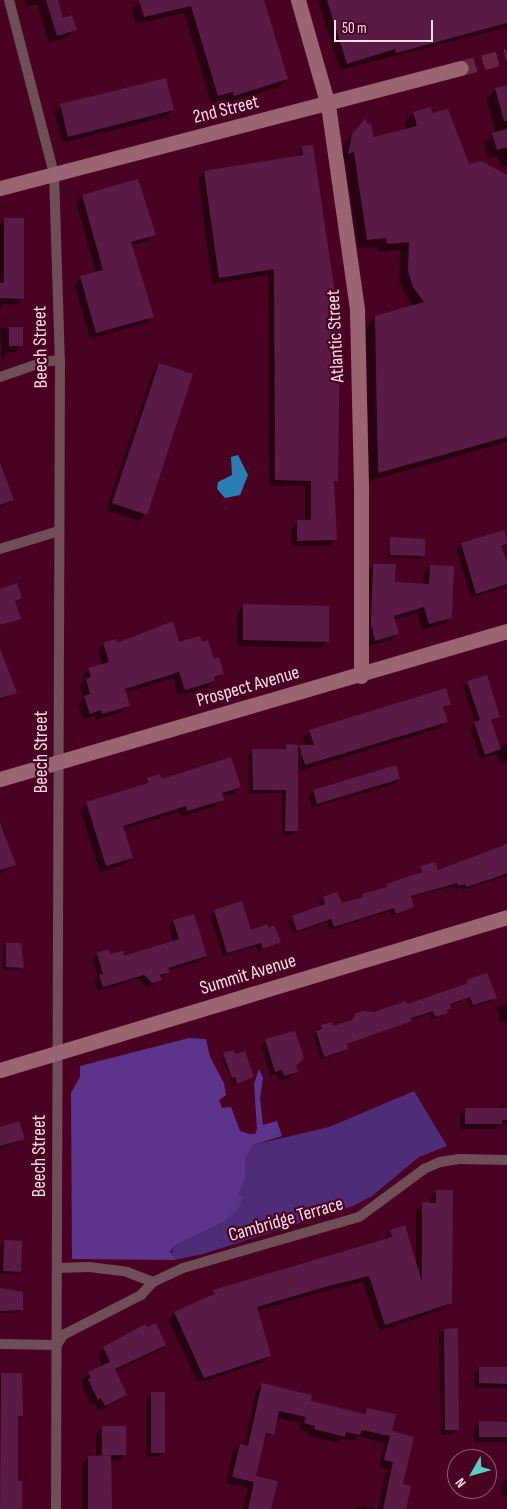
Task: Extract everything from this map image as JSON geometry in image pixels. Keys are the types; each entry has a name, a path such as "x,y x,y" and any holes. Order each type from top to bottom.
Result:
{"street":[{"name":"Beech Street","path":"9,0 54,174 60,360 56,1509"},
{"name":"Atlantic Street","path":"298,0 328,105 357,310 361,485 361,676"},
{"name":"2nd Street","path":"0,188 328,105 461,68"},
{"path":"0,377 43,362 60,360"},
{"path":"0,549 59,531"},
{"name":"Prospect Avenue","path":"0,779 60,760 361,676 507,631"},
{"name":"Summit Avenue","path":"0,1070 507,917"},
{"name":"Cambridge Terrace","path":"57,1345 63,1335 141,1296 153,1282 183,1268 359,1217 424,1168 440,1162 459,1159 507,1160"},
{"path":"57,1268 127,1272 153,1282"},
{"path":"0,1344 57,1345"}],"shaded area":[{"path":"189,1038 206,1039 210,1057 224,1083 226,1095 219,1100 222,1108 231,1107 240,1131 249,1134 255,1134 257,1129 254,1084 259,1069 263,1078 260,1098 263,1125 277,1121 282,1136 253,1145 245,1159 245,1180 238,1195 242,1197 240,1206 224,1222 174,1246 170,1252 175,1260 72,1259 71,1093 80,1077 80,1066"},
{"path":"414,1091 447,1146 419,1157 372,1196 353,1206 203,1254 174,1260 170,1257 174,1246 224,1222 245,1180 245,1159 253,1145 329,1127"}],"water":[{"path":"238,455 248,475 240,495 225,498 217,489 218,482 232,475 231,457"}],"building":[{"path":"46,0 58,0 63,18 72,15 77,30 57,36"},
{"path":"139,0 264,0 288,79 234,96 233,92 218,96 191,6 144,17"},
{"path":"327,0 507,0 507,23 396,53 395,49 347,64"},
{"path":"166,78 174,110 68,137 60,104"},
{"path":"507,85 507,121 504,121 495,88"},
{"path":"431,107 432,113 448,109 469,164 481,161 507,175 507,437 378,473 375,316 424,302 413,287 408,271 409,242 387,244 386,238 367,240 354,152 348,154 352,134 366,118 367,124 371,123 374,137 417,126 413,112"},
{"path":"507,129 507,147 497,150 492,133"},
{"path":"313,145 340,328 338,481 334,481 337,540 297,541 297,520 311,520 311,481 275,480 274,269 219,278 204,171 303,155 302,146"},
{"path":"138,179 156,235 131,242 154,317 96,333 80,276 103,270 82,195"},
{"path":"4,218 24,218 24,299 0,298 0,283 4,283"},
{"path":"9,327 23,327 23,346 9,346"},
{"path":"159,363 193,374 147,515 112,503"},
{"path":"0,462 14,500 0,505"},
{"path":"504,530 507,544 501,546 507,562 507,584 476,594 461,543"},
{"path":"390,537 425,539 425,556 390,555"},
{"path":"373,564 396,564 395,582 429,584 430,565 454,566 452,618 429,624 424,607 394,616 399,634 375,641 371,624"},
{"path":"17,583 22,598 15,601 21,619 0,625 0,589"},
{"path":"243,604 329,606 329,642 243,640"},
{"path":"173,621 179,642 200,636 202,642 208,640 214,659 219,657 224,674 214,677 215,681 185,690 179,672 125,689 130,706 102,714 101,710 90,714 84,696 90,694 86,679 91,677 88,668 109,662 103,643 116,639 117,643"},
{"path":"0,648 17,693 0,698"},
{"path":"487,675 500,717 491,720 501,749 485,755 474,722 480,720 467,681"},
{"path":"446,688 451,705 443,707 448,722 305,765 299,745 314,745 309,730"},
{"path":"286,744 298,745 298,831 285,831 286,790 253,790 252,749 286,749"},
{"path":"231,757 241,787 222,793 224,800 187,811 186,806 123,826 133,858 106,866 86,802 148,783 147,778 160,774 162,779"},
{"path":"396,765 400,779 317,804 313,790"},
{"path":"0,822 16,865 0,870"},
{"path":"507,844 507,873 466,887 465,884 458,886 457,883 411,896 414,907 396,914 394,908 334,927 331,919 297,931 292,916 325,904 323,897 337,892 342,903 363,897 362,894 387,887 386,884 422,872 420,866 435,862 438,870"},
{"path":"242,901 251,930 267,924 269,928 274,925 281,942 263,949 261,943 227,953 214,910"},
{"path":"194,914 207,956 168,968 170,972 160,975 162,980 152,983 144,975 103,987 99,975 103,974 97,953 109,949 110,954 123,951 124,956 179,939 173,920"},
{"path":"6,943 21,943 24,968 6,967"},
{"path":"487,973 497,998 473,1005 470,997 450,1004 451,1009 447,1010 448,1013 435,1017 433,1011 411,1018 412,1021 347,1044 348,1049 324,1057 316,1031 322,1029 321,1025 332,1022 333,1026 352,1020 356,1013 363,1011 374,1012 406,1001 407,1004 466,984 468,979"},
{"path":"295,1031 304,1058 296,1066 298,1072 284,1076 282,1070 275,1072 265,1039"},
{"path":"234,1050 235,1054 245,1051 254,1077 237,1084 235,1077 232,1078 223,1053"},
{"path":"465,1108 507,1108 507,1120 502,1120 502,1124 465,1124"},
{"path":"19,1121 25,1139 0,1146 0,1127"},
{"path":"436,1190 453,1190 452,1303 385,1325 369,1276 257,1307 271,1356 204,1378 174,1312 214,1294 213,1290 392,1237 390,1230 405,1225 422,1282 422,1202 436,1203"},
{"path":"4,1240 22,1241 21,1272 3,1271"},
{"path":"0,1288 23,1292 23,1310 0,1311"},
{"path":"156,1323 166,1345 115,1369 127,1395 105,1406 101,1398 98,1400 88,1379 91,1378 88,1372 110,1362 103,1347 145,1324 147,1327"},
{"path":"458,1328 459,1430 445,1430 444,1329"},
{"path":"479,1367 507,1367 507,1384 479,1383"},
{"path":"1,1373 22,1373 23,1416 18,1416 18,1481 22,1481 22,1509 0,1509"},
{"path":"262,1383 312,1395 311,1401 365,1414 367,1408 396,1414 392,1431 414,1437 403,1484 411,1486 406,1509 383,1509 393,1462 384,1460 390,1436 362,1430 360,1435 346,1432 345,1437 314,1429 315,1426 304,1423 306,1417 279,1411 274,1435 266,1433 256,1476 278,1481 271,1509 248,1509 254,1482 232,1477 240,1444 248,1446"},
{"path":"151,1392 165,1392 165,1453 151,1453"},
{"path":"479,1421 507,1422 507,1437 479,1437"},
{"path":"102,1426 126,1426 126,1455 102,1455"},
{"path":"111,1455 112,1509 88,1509 88,1456"}],"tunnel":[{"path":"461,68 507,56"}]}
